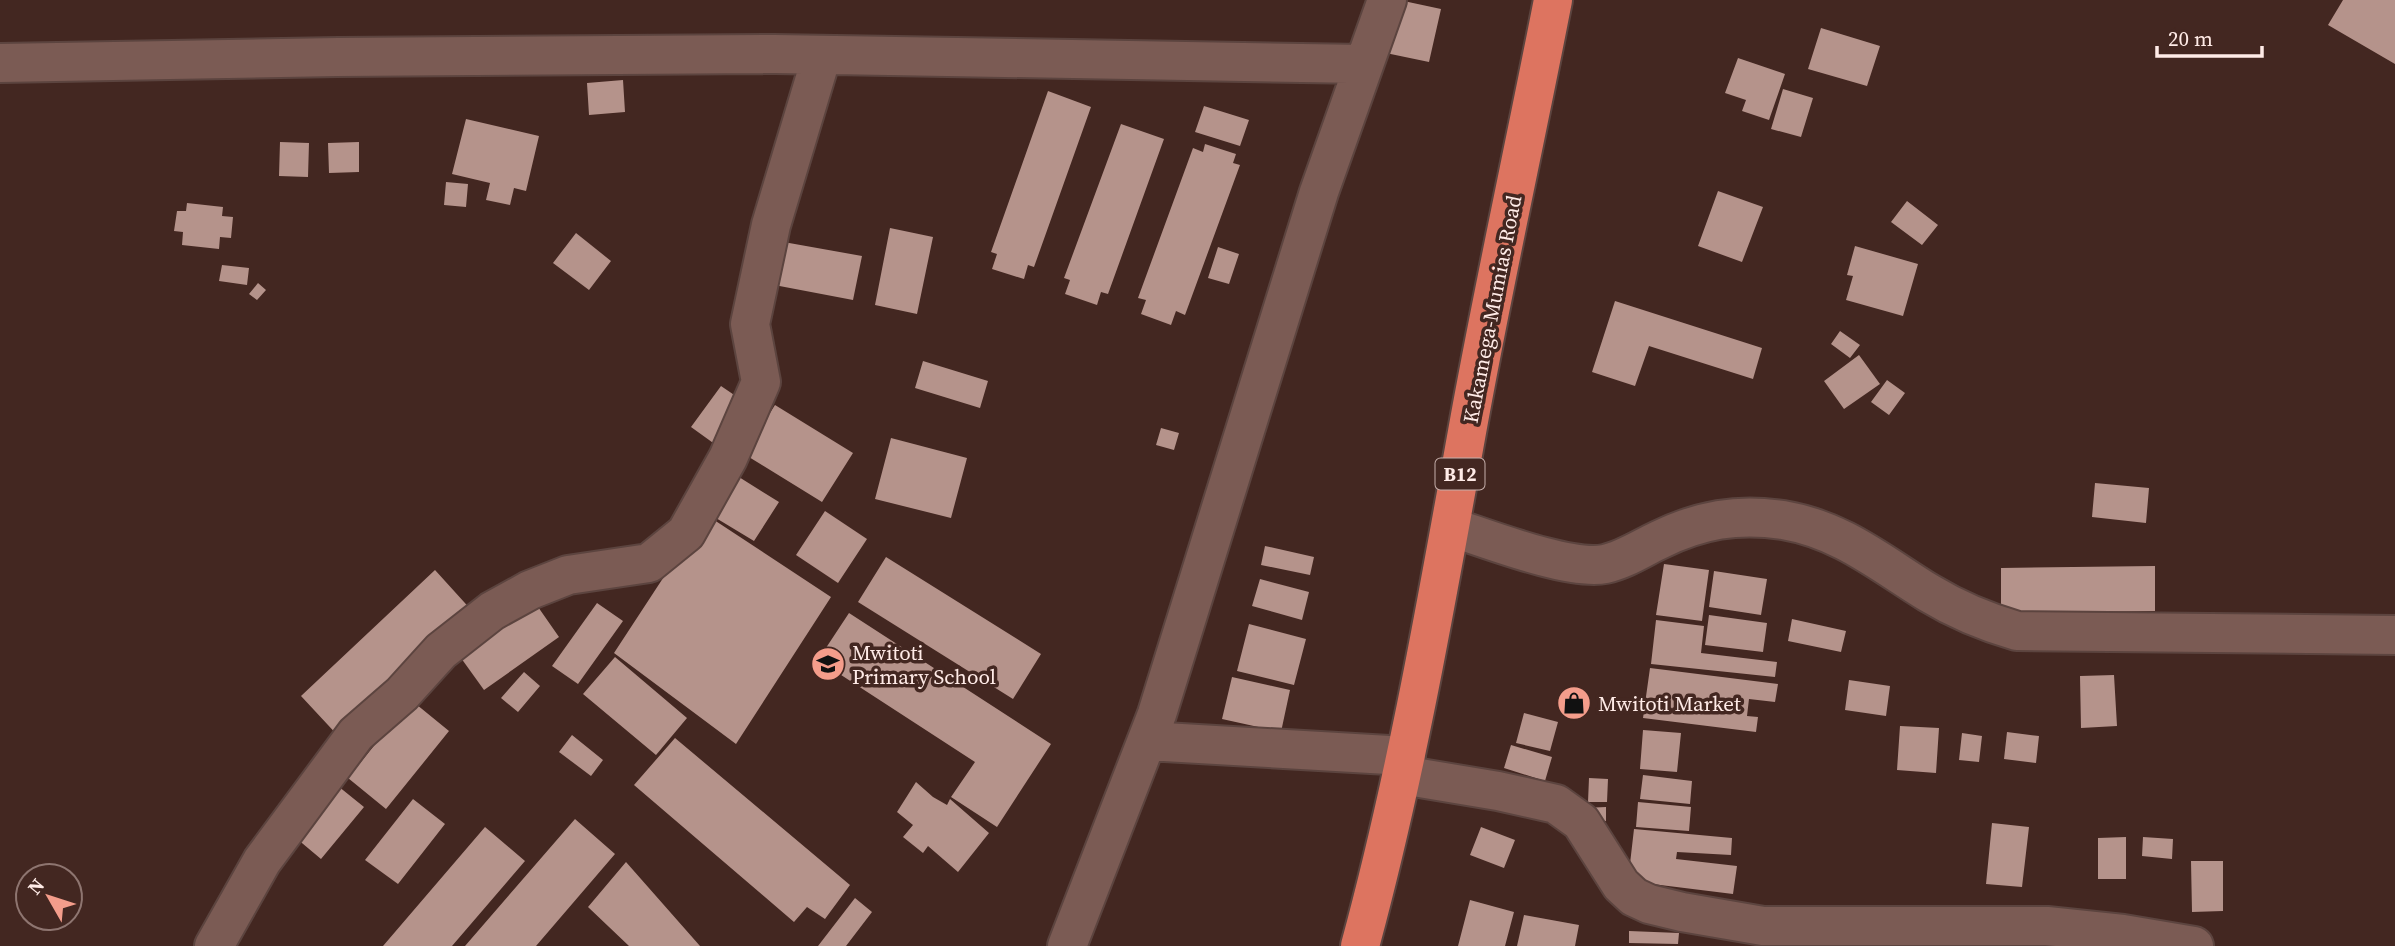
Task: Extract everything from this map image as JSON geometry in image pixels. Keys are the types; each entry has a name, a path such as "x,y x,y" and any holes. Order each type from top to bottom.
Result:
{"highway":[{"name":"Kakamega-Mumias Road","path":"1360,946 1404,766 1467,431 1553,0"}],"street":[{"path":"1067,946 1147,741 1319,192 1387,0"},
{"path":"0,63 338,57 822,55 1364,64"},
{"path":"214,946 262,861 356,734 402,694 441,651 492,611 530,590 568,575 649,563 686,533 728,458 761,382 750,324 771,225 822,55"},
{"path":"1451,527 1576,565 1605,564 1692,526 1715,519 1781,520 1828,532 1864,551 1946,603 1987,622 2017,631 2395,635"},
{"path":"1147,741 1404,766 1556,804 1581,822 1621,885 1634,897 1649,904 1682,912 1763,926 2047,926 2123,934 2194,946"}],"building":[{"path":"1399,0 1441,9 1429,62 1381,52"},
{"path":"2343,0 2395,0 2395,64 2328,25"},
{"path":"1821,28 1880,46 1867,86 1808,69"},
{"path":"1738,58 1785,74 1769,120 1742,111 1746,100 1725,93"},
{"path":"623,80 625,112 589,115 587,83"},
{"path":"1783,89 1813,98 1801,137 1771,129"},
{"path":"1048,91 1091,107 1034,267 1028,265 1024,279 992,269 997,254 991,252"},
{"path":"1204,106 1249,120 1240,146 1195,132"},
{"path":"466,119 539,136 526,191 514,188 510,205 486,200 490,183 452,174"},
{"path":"1121,124 1164,139 1108,294 1101,292 1097,305 1065,294 1070,280 1064,278"},
{"path":"280,142 309,143 308,177 279,176"},
{"path":"359,142 359,172 329,173 328,143"},
{"path":"1205,144 1236,154 1233,163 1240,165 1185,315 1176,311 1171,325 1141,314 1146,300 1138,298 1193,148 1203,152"},
{"path":"446,182 468,184 466,207 444,205"},
{"path":"1718,191 1763,207 1742,262 1698,246"},
{"path":"1907,201 1938,225 1922,245 1891,222"},
{"path":"187,203 223,207 222,216 233,217 231,238 220,237 219,249 182,245 183,232 174,231 177,211 186,211"},
{"path":"890,228 933,237 917,314 875,305"},
{"path":"576,233 611,261 589,290 553,263"},
{"path":"778,241 862,256 853,300 769,284"},
{"path":"1855,246 1918,264 1903,316 1846,300 1853,276 1847,275"},
{"path":"1218,247 1239,254 1229,284 1208,278"},
{"path":"222,265 249,268 247,285 219,281"},
{"path":"258,283 266,290 257,300 249,294"},
{"path":"1615,301 1762,348 1753,379 1649,346 1635,386 1592,372"},
{"path":"1840,331 1860,345 1850,358 1831,344"},
{"path":"1859,355 1880,384 1844,409 1824,381"},
{"path":"923,361 988,381 980,408 915,388"},
{"path":"1887,380 1905,393 1889,415 1871,402"},
{"path":"721,386 746,403 716,445 691,427"},
{"path":"775,405 853,453 822,502 744,454"},
{"path":"1161,428 1179,433 1174,450 1156,445"},
{"path":"891,438 967,458 951,518 875,499"},
{"path":"731,472 779,502 754,541 706,512"},
{"path":"2095,483 2149,488 2146,523 2092,517"},
{"path":"825,511 867,539 838,583 796,555"},
{"path":"705,514 831,597 736,744 614,653"},
{"path":"1265,546 1314,557 1310,575 1261,565"},
{"path":"886,557 1041,654 1013,699 858,602"},
{"path":"1664,564 1709,570 1702,621 1656,615"},
{"path":"2155,566 2155,611 2001,613 2001,568"},
{"path":"435,570 474,613 341,739 301,696"},
{"path":"1714,571 1767,579 1761,615 1709,607"},
{"path":"1260,579 1309,592 1302,620 1252,606"},
{"path":"597,603 623,621 578,684 552,666"},
{"path":"536,604 559,637 484,690 461,658"},
{"path":"849,613 1051,744 997,827 951,797 975,762 818,660"},
{"path":"1709,615 1767,623 1763,652 1705,645"},
{"path":"1792,619 1846,631 1841,652 1788,641"},
{"path":"1656,620 1704,626 1701,653 1777,662 1775,677 1651,664"},
{"path":"1249,624 1306,639 1294,685 1237,671"},
{"path":"615,657 687,718 656,755 583,694"},
{"path":"1650,668 1778,684 1775,702 1749,699 1747,716 1758,717 1756,732 1643,718"},
{"path":"524,672 540,686 518,712 501,698"},
{"path":"2114,675 2117,726 2081,728 2080,676"},
{"path":"1232,677 1290,690 1281,732 1222,719"},
{"path":"1849,680 1890,686 1886,716 1845,710"},
{"path":"411,700 449,731 386,809 348,778"},
{"path":"1524,713 1558,722 1550,751 1516,743"},
{"path":"1900,726 1939,728 1936,773 1897,770"},
{"path":"1643,730 1681,733 1677,772 1640,769"},
{"path":"2007,732 2039,736 2036,763 2004,759"},
{"path":"1962,733 1982,736 1979,762 1959,760"},
{"path":"572,735 603,760 591,776 559,752"},
{"path":"675,738 850,885 825,919 807,907 794,922 634,785"},
{"path":"1511,745 1552,757 1545,781 1504,768"},
{"path":"1643,775 1692,781 1690,804 1640,799"},
{"path":"1589,778 1608,779 1607,802 1588,802"},
{"path":"333,782 364,807 321,859 290,833"},
{"path":"916,782 947,805 950,799 989,833 958,872 928,846 923,853 903,837 913,825 897,812"},
{"path":"413,799 445,824 398,884 365,860"},
{"path":"1638,802 1691,807 1689,831 1636,827"},
{"path":"1606,807 1606,821 1585,822 1584,808"},
{"path":"575,819 615,854 536,946 465,946"},
{"path":"1992,823 2029,827 2022,887 1986,884"},
{"path":"485,827 525,861 452,946 383,946"},
{"path":"1481,827 1515,840 1504,868 1470,855"},
{"path":"1634,829 1732,838 1731,855 1677,852 1676,859 1737,866 1733,894 1628,881"},
{"path":"2126,837 2126,879 2098,879 2098,838"},
{"path":"2143,837 2173,839 2172,859 2142,856"},
{"path":"2191,861 2223,861 2223,911 2192,912"},
{"path":"626,862 700,946 629,946 588,907"},
{"path":"855,898 872,912 846,946 818,946"},
{"path":"1470,900 1514,912 1505,946 1458,946"},
{"path":"1524,915 1579,925 1575,946 1517,946"},
{"path":"1629,931 1679,933 1678,944 1629,943"}],"place":[{"name":"Mwitoti Primary School","path":"828,664"},
{"name":"Mwitoti Market","path":"1574,703"}]}
